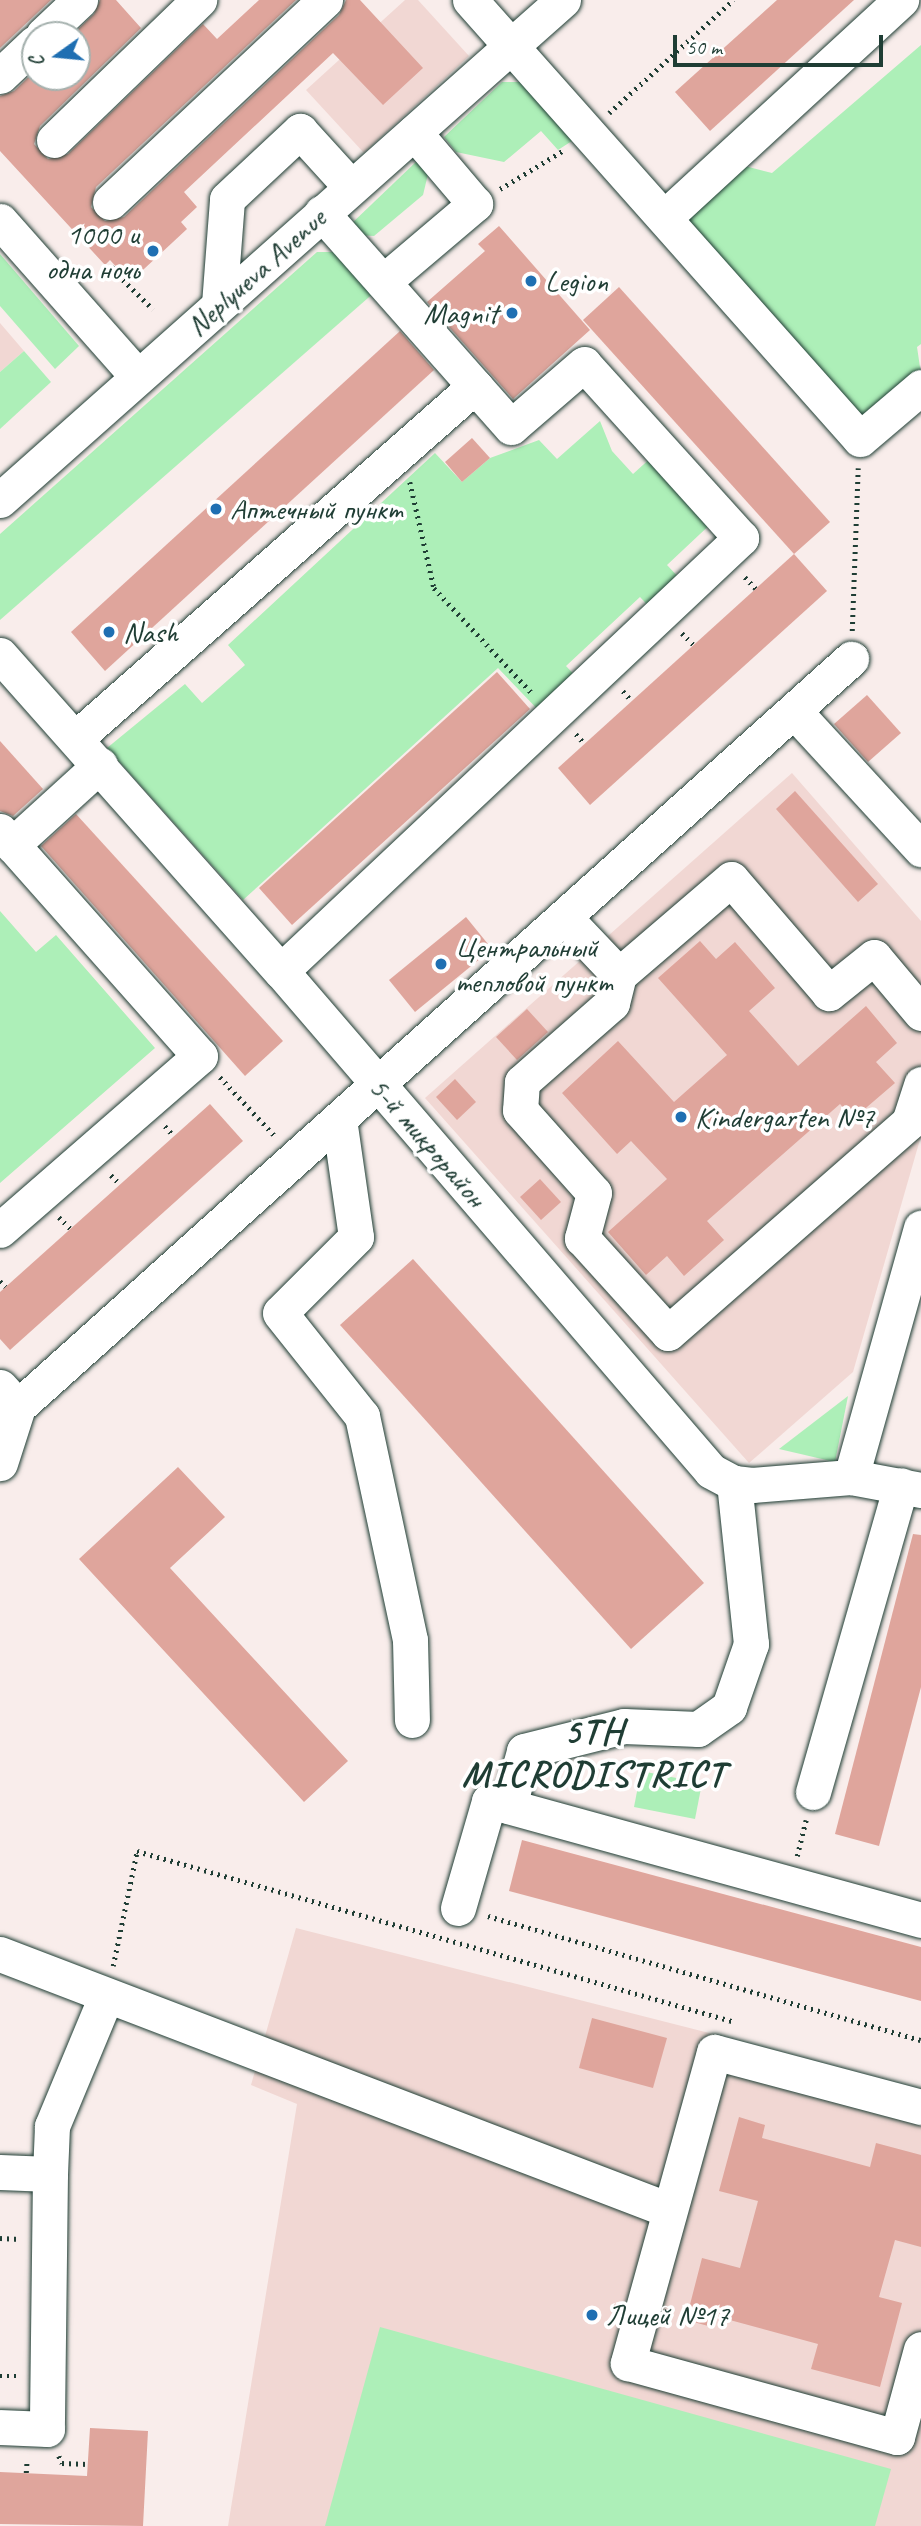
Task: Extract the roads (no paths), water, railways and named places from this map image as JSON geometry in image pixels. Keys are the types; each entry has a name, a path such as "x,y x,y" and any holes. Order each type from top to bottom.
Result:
{"street":[{"path":"58,21 80,0"},
{"path":"54,139 199,0"},
{"path":"110,202 325,0"},
{"name":"Neplyueva Avenue","path":"0,500 563,0"},
{"path":"665,217 901,0"},
{"path":"472,1 860,439 914,405"},
{"path":"0,76 21,56"},
{"path":"219,304 226,199 300,131 351,187"},
{"path":"383,282 475,204 414,132"},
{"path":"281,971 741,538 583,363 511,427 322,213"},
{"path":"0,220 138,377"},
{"path":"76,738 475,386"},
{"name":"5-й микрорайон","path":"0,654 281,971 711,1471 734,1483"},
{"path":"0,1463 6,1406 295,1158 851,659"},
{"path":"794,711 921,849"},
{"path":"0,1230 200,1055 6,838 100,765"},
{"path":"921,1013 874,957 829,993 731,879 619,975 612,1003 522,1082 520,1110 594,1193 582,1238 668,1332 909,1122 921,1084"},
{"path":"564,917 619,975"},
{"path":"339,1119 356,1237 280,1313 362,1416 410,1640 412,1720"},
{"path":"851,1477 921,1227"},
{"path":"509,1806 524,1751 624,1726 698,1729 729,1707 751,1644 734,1483 851,1477 911,1487 813,1792"},
{"path":"458,1908 489,1801 921,1920"},
{"path":"0,1954 669,2210"},
{"path":"0,2427 47,2429 52,2126 106,1996"},
{"path":"921,2107 714,2052 628,2363 909,2440 921,2349"},
{"path":"0,2172 50,2174"}],"place":[{"name":"1000 и одна ночь","path":"153,251"},
{"name":"Legion","path":"531,281"},
{"name":"Magnit","path":"512,313"},
{"name":"Аптечный пункт","path":"216,509"},
{"name":"Nash","path":"109,632"},
{"name":"Центральный тепловой пункт","path":"441,964"},
{"name":"Kindergarten №7","path":"681,1117"},
{"name":"Лицей №17","path":"592,2315"}],"district":[{"name":"5TH MICRODISTRICT","path":"594,1754"}]}
